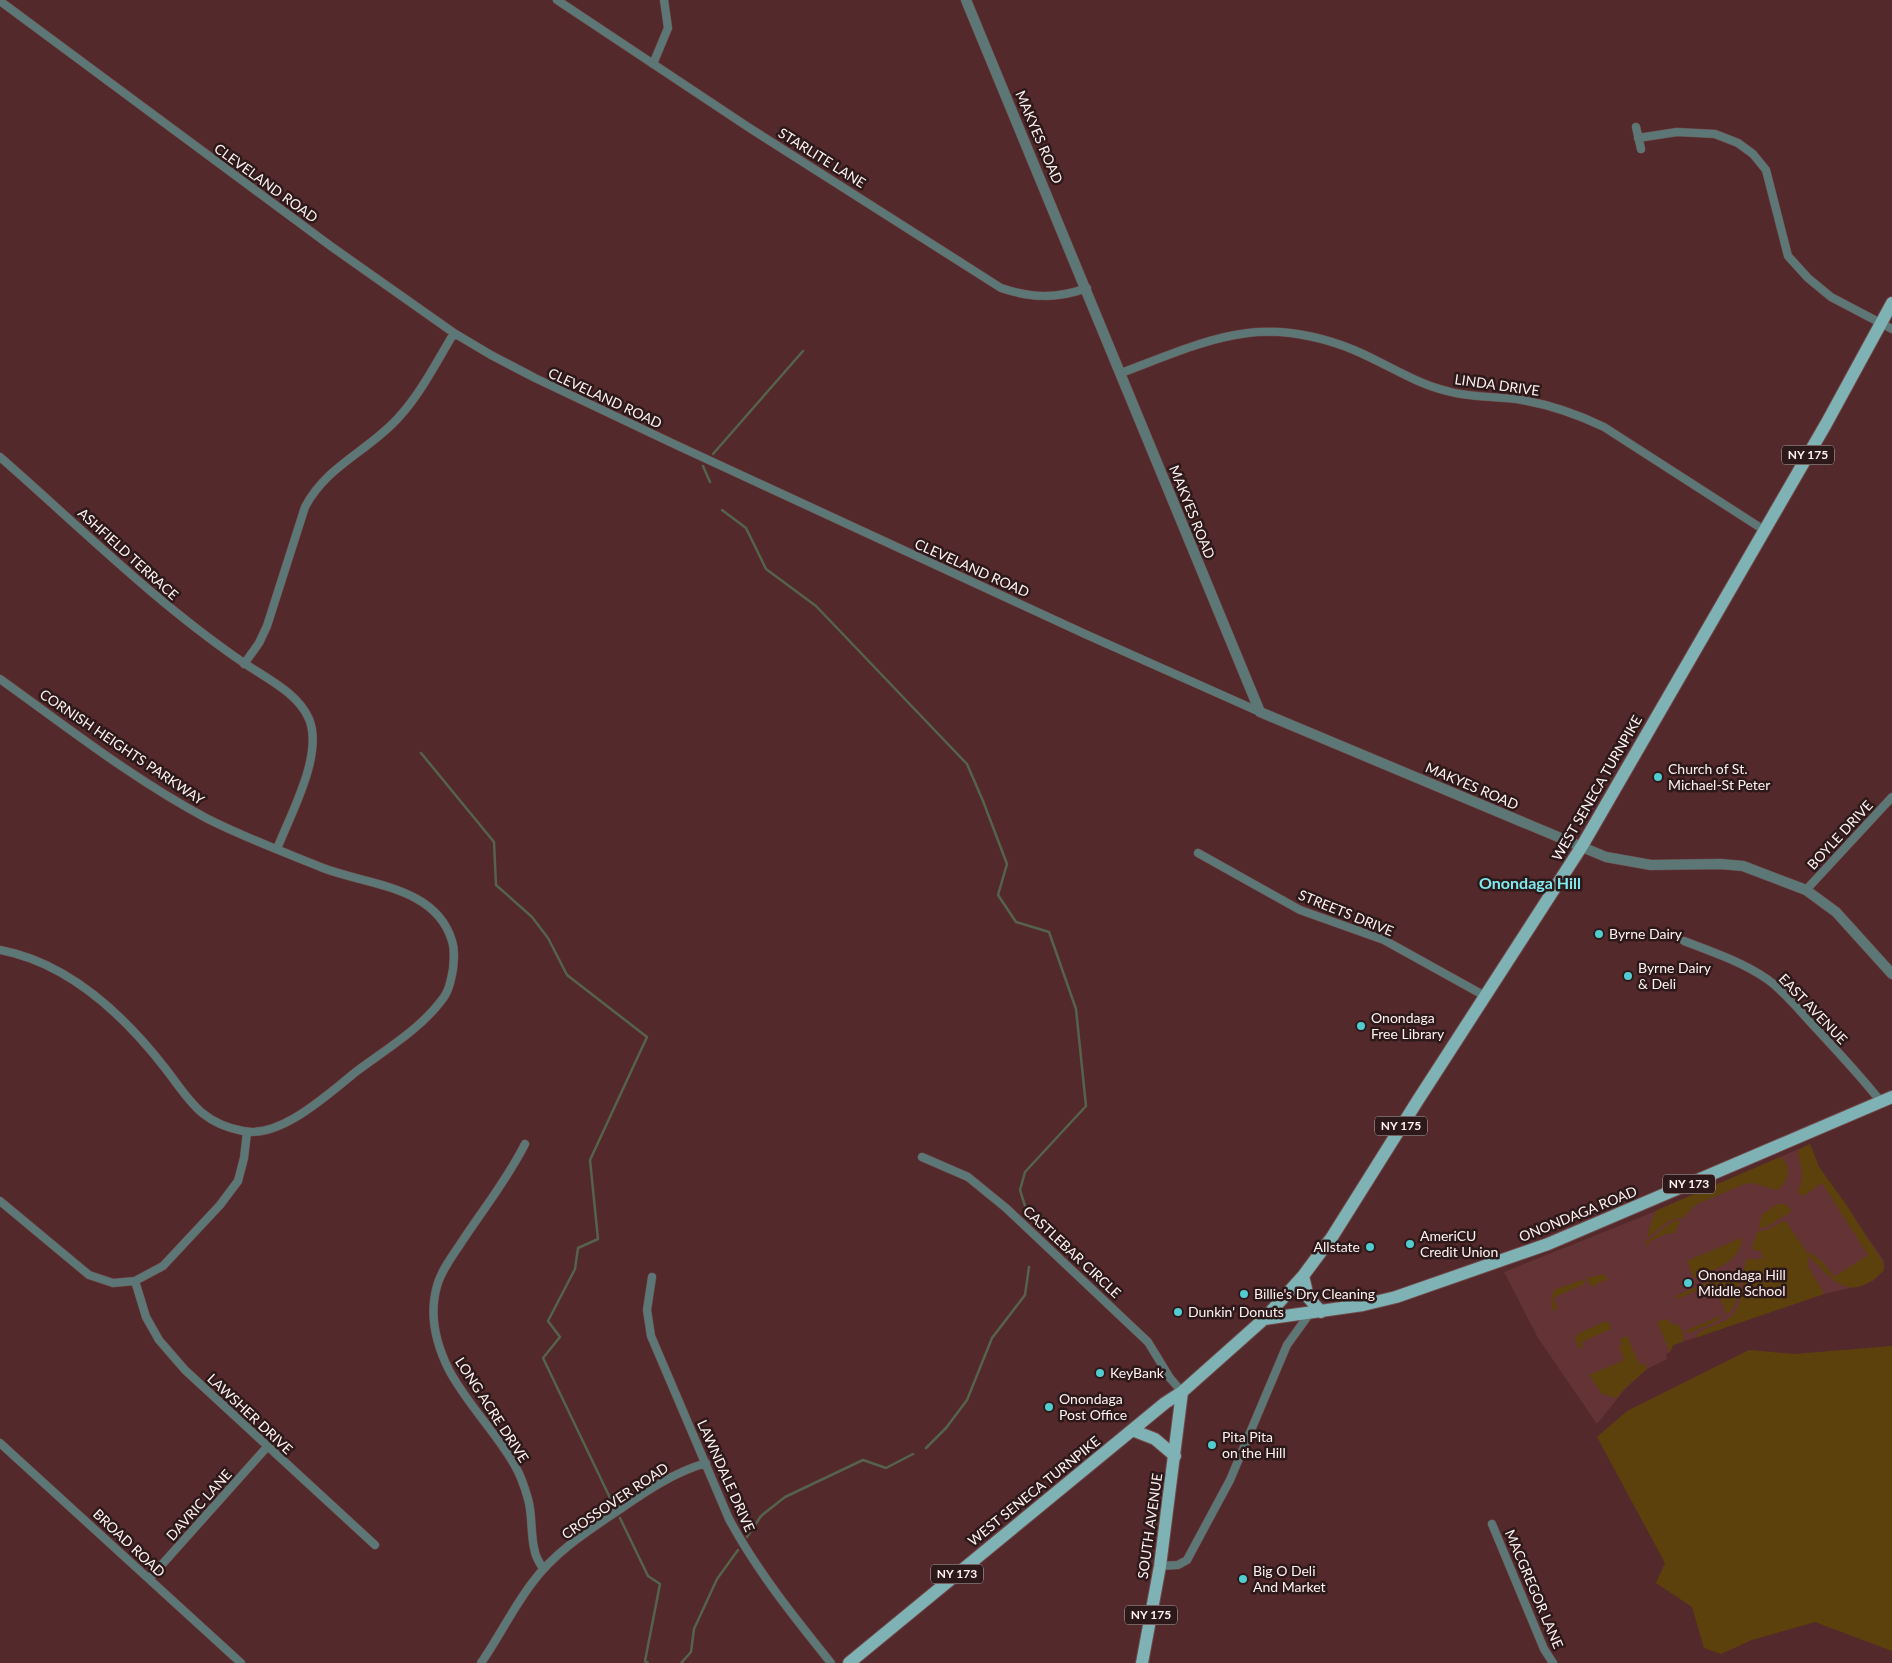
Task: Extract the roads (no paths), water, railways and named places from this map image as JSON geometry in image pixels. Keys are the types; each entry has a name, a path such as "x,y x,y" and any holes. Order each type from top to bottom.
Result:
{"main road":[{"name":"WEST SENECA TURNPIKE","path":"849,1663 1132,1430 1182,1392 1264,1318 1303,1276 1332,1237 1582,846 1826,424 1887,326 1892,303"},
{"name":"ONONDAGA ROAD","path":"1264,1318 1364,1306 1396,1297 1540,1247 1887,1100"},
{"path":"1303,1276 1308,1297 1316,1312"},
{"name":"SOUTH AVENUE","path":"1142,1663 1160,1566 1182,1392"},
{"path":"1132,1430 1155,1439 1175,1456"}],"street":[{"name":"STARLITE LANE","path":"557,0 748,128 1002,288 1020,294 1040,297 1069,295 1087,288"},
{"path":"653,64 668,28 664,0"},
{"name":"MAKYES ROAD","path":"966,0 1087,288 1260,712 1606,857 1651,866 1720,864 1743,866 1806,890 1836,912 1892,974"},
{"name":"CLEVELAND ROAD","path":"0,1 332,248 454,333 535,378 674,444 1085,634 1260,712"},
{"path":"1636,127 1641,149"},
{"path":"1638,138 1678,132 1715,134 1738,143 1753,154 1766,170 1788,256 1808,278 1831,296 1887,326"},
{"name":"LINDA DRIVE","path":"1122,373 1208,340 1228,335 1263,331 1309,335 1331,341 1363,354 1387,367 1435,388 1456,394 1521,400 1557,407 1577,414 1604,428 1764,530"},
{"path":"244,664 268,626 305,507 313,492 331,472 400,417 420,389 454,333"},
{"name":"ASHFIELD TERRACE","path":"0,458 162,602 198,631 290,694 304,710 310,720 313,736 311,763 277,849"},
{"name":"CORNISH HEIGHTS PARKWAY","path":"0,679 90,744 156,788 206,817 326,869 395,889 417,898 434,910 448,928 454,944 455,955 451,982 443,1000 422,1022 308,1109 271,1129 260,1132 247,1132 217,1124 200,1112 186,1099 165,1068 130,1027 103,1001 74,980 39,960 0,950"},
{"name":"BOYLE DRIVE","path":"1806,890 1892,797"},
{"name":"STREETS DRIVE","path":"1198,853 1300,910 1384,940 1486,996"},
{"name":"EAST AVENUE","path":"1684,941 1728,958 1769,981 1887,1100"},
{"path":"0,1201 89,1275 113,1283 135,1282 163,1266 220,1205 238,1181 244,1158 247,1132"},
{"name":"LONG ACRE DRIVE","path":"525,1144 506,1178 446,1266 437,1285 433,1310 435,1330 440,1349 450,1370 515,1465 528,1500 535,1553 543,1569"},
{"name":"CASTLEBAR CIRCLE","path":"922,1157 968,1176 1006,1208 1148,1342 1170,1378 1182,1392"},
{"name":"LAWNDALE DRIVE","path":"652,1277 647,1310 651,1336 729,1519 763,1575 831,1663"},
{"name":"LAWSHER DRIVE","path":"135,1282 146,1317 160,1340 184,1370 375,1545"},
{"path":"1160,1566 1178,1566 1187,1560 1230,1480 1287,1345 1316,1312"},
{"name":"BROAD ROAD","path":"0,1443 241,1663"},
{"name":"DAVRIC LANE","path":"149,1579 267,1447"},
{"name":"CROSSOVER ROAD","path":"543,1569 590,1530 654,1486 676,1474 706,1463"},
{"name":"MACGREGOR LANE","path":"1492,1524 1544,1649 1553,1663"},
{"path":"481,1663 518,1603 543,1569"}],"waterway":[{"path":"713,454 803,351"},
{"path":"703,466 710,482"},
{"path":"722,510 746,528 766,569 816,606 967,764 1007,864 998,895 1016,922 1049,932 1076,1009 1086,1106 1025,1172 1020,1190 1026,1209"},
{"path":"421,753 494,842 496,885 532,917 548,938 567,975 647,1037 590,1160 598,1239 578,1248 575,1269 548,1321 560,1337 543,1358 613,1504"},
{"path":"926,1448 946,1428 967,1400 992,1338 1025,1295 1029,1267"},
{"path":"747,1537 761,1516 785,1497 863,1460 886,1468 913,1454"},
{"path":"620,1518 648,1576 660,1584 645,1661 648,1663"},
{"path":"681,1663 691,1652 694,1629 717,1579 738,1550"}],"place":[{"name":"Church of St. Michael-St Peter","path":"1658,777"},
{"name":"Byrne Dairy","path":"1599,934"},
{"name":"Byrne Dairy & Deli","path":"1628,976"},
{"name":"Onondaga Free Library","path":"1361,1026"},
{"name":"AmeriCU Credit Union","path":"1410,1244"},
{"name":"Allstate","path":"1370,1247"},
{"name":"Onondaga Hill Middle School","path":"1688,1283"},
{"name":"Billie's Dry Cleaning","path":"1244,1294"},
{"name":"Dunkin' Donuts","path":"1178,1312"},
{"name":"KeyBank","path":"1100,1373"},
{"name":"Onondaga Post Office","path":"1049,1407"},
{"name":"Pita Pita on the Hill","path":"1212,1445"},
{"name":"Big O Deli And Market","path":"1243,1579"}],"district":[{"name":"Onondaga Hill","path":"1530,883"}]}
